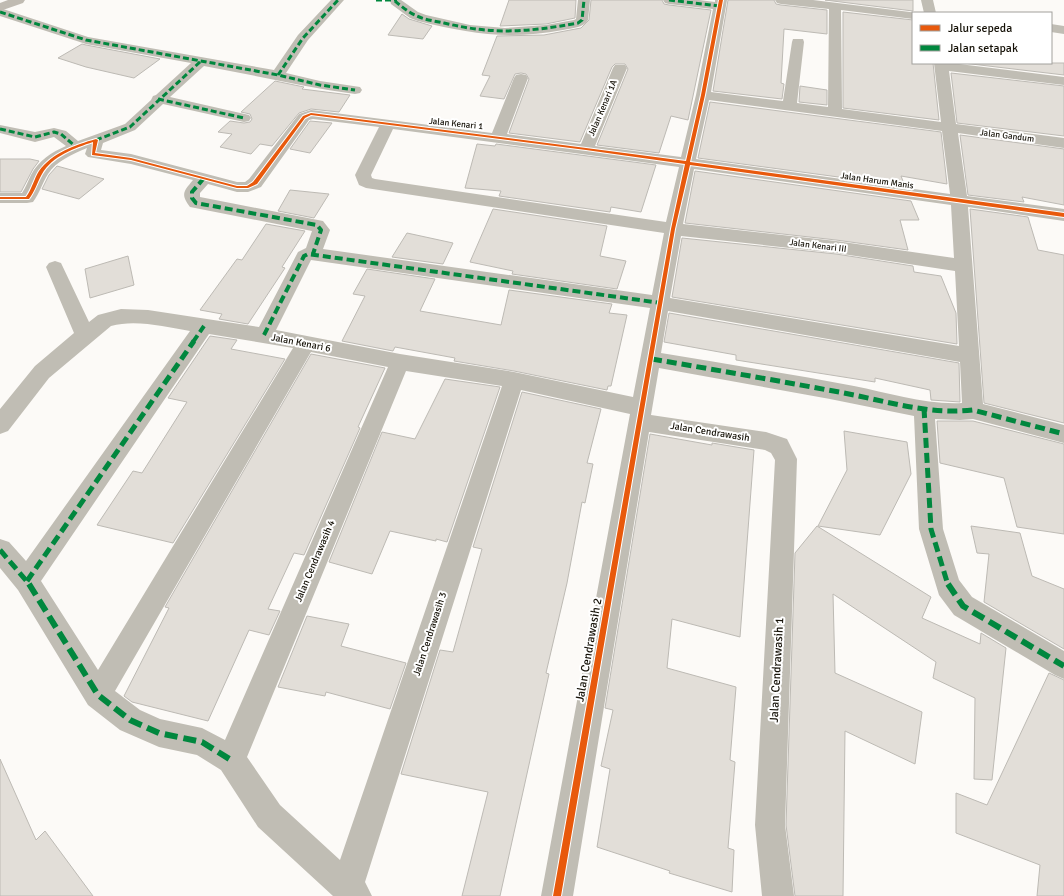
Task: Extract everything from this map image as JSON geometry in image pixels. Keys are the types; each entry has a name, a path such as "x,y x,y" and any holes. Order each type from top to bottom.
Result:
{"street":[{"path":"0,7 19,0"},
{"path":"278,75 303,38 338,0"},
{"path":"376,0 396,0 414,15 422,18 470,29 505,32 546,29 578,23 582,20 584,0"},
{"path":"669,0 720,3"},
{"path":"782,0 806,1 912,15"},
{"path":"927,0 930,12"},
{"name":"Jalan Cendrawasih 2","path":"557,896 652,359 673,229 703,95 720,3"},
{"path":"835,6 836,113"},
{"path":"0,12 86,40 278,75 320,85 355,90"},
{"path":"1052,28 1064,30"},
{"path":"789,107 798,42"},
{"path":"0,198 28,198 34,190 40,172 59,154 130,127 158,99 201,61"},
{"path":"973,410 959,201 942,65 1064,81"},
{"name":"Jalan Kenari 1A","path":"586,149 620,68"},
{"path":"498,137 521,78"},
{"name":"Jalan Gandum","path":"703,95 1064,143"},
{"path":"158,99 244,118"},
{"name":"Jalan Kenari 1","path":"204,178 237,187 248,187 255,183 304,117 311,114 387,125 498,137 687,164"},
{"name":"Jalan Kenari III","path":"387,125 363,175 365,181 372,184 673,229 836,247 963,266"},
{"path":"0,129 34,137 54,132 61,134 76,147"},
{"path":"96,140 93,154 131,159 204,178 192,192 192,198 196,203 317,225 321,230 313,254"},
{"name":"Jalan Harum Manis","path":"687,164 1064,215"},
{"path":"264,336 304,256 313,254 661,303 970,356"},
{"path":"55,267 86,334"},
{"name":"Jalan Kenari 6","path":"0,425 42,372 86,334 105,320 121,316 148,317 204,326 400,362 514,380 642,415"},
{"path":"27,581 204,326"},
{"path":"98,695 306,344"},
{"path":"652,359 855,394 924,408 960,413 973,410 1064,434"},
{"name":"Jalan Cendrawasih 4","path":"231,760 400,362"},
{"name":"Jalan Cendrawasih 3","path":"351,892 514,380"},
{"path":"924,408 931,529 948,586 963,606 1064,666"},
{"name":"Jalan Cendrawasih","path":"642,415 766,441 779,446"},
{"name":"Jalan Cendrawasih 1","path":"778,896 770,825 786,459 779,446"},
{"path":"0,550 27,581 98,695 130,720 158,733 202,742 231,760 269,816 351,892"}],"building":[{"path":"509,0 576,0 575,18 546,24 500,26"},
{"path":"591,0 662,0 664,4 711,10 688,120 671,116 659,153 597,145 628,69 625,64 615,64 612,67 580,142 509,133 529,79 526,74 515,74 504,99 480,96 490,76 482,75 497,36 544,35 581,28 589,20"},
{"path":"728,0 774,0 776,4 781,5 827,10 827,34 784,29 781,83 784,84 782,99 713,91"},
{"path":"825,0 913,0 913,11"},
{"path":"843,12 912,20 912,64 933,64 939,120 843,108"},
{"path":"402,14 409,19 432,26 423,39 388,35"},
{"path":"82,44 160,59 134,78 86,67 58,58"},
{"path":"1064,63 1064,75 971,64"},
{"path":"951,73 1064,86 1064,136 957,123"},
{"path":"275,81 304,87 302,89 350,95 339,112 311,109 299,113 272,146 260,144 251,154 220,147 232,134 218,132 230,121 244,123 250,122 252,119 250,114 241,112"},
{"path":"800,86 827,90 827,105 799,102"},
{"path":"710,102 941,132 947,184 901,176 905,186 698,158"},
{"path":"310,121 332,123 310,153 290,149"},
{"path":"960,135 1064,149 1064,205 1022,197 1024,202 968,195"},
{"path":"477,144 495,146 496,144 656,165 641,212 611,207 610,212 499,196 501,191 465,188"},
{"path":"0,159 30,159 39,161 21,192 0,192"},
{"path":"57,166 104,179 79,199 42,189 49,175"},
{"path":"695,171 911,201 919,220 900,220 908,250 836,240 685,223"},
{"path":"290,190 329,194 314,218 278,211"},
{"path":"493,209 607,226 600,256 626,261 617,289 512,274 513,271 470,262"},
{"path":"970,209 1028,217 1038,250 1064,255 1064,423 984,403"},
{"path":"266,224 305,231 282,267 285,268 248,324 219,319 222,314 200,310 237,259 242,260"},
{"path":"407,233 453,243 443,264 392,257"},
{"path":"682,238 836,254 913,266 914,272 941,276 956,313 957,344 672,297"},
{"path":"128,256 134,285 90,298 85,269"},
{"path":"367,269 435,279 420,311 501,325 509,290 612,304 609,313 627,315 611,386 608,386 607,390 514,371 454,361 455,358 395,347 393,351 342,341 365,296 353,294"},
{"path":"669,313 959,363 960,402 931,400 930,390 875,378 875,382 736,360 736,355 664,342"},
{"path":"210,336 237,340 231,349 285,359 173,543 97,525 133,471 142,473 187,402 168,398"},
{"path":"311,354 385,368 358,427 360,428 304,555 294,553 268,609 280,611 269,635 249,630 208,721 132,702 124,696 169,608 165,607"},
{"path":"445,379 500,387 447,542 390,531 372,574 329,562 382,432 415,439"},
{"path":"522,392 601,409 587,463 593,464 585,503 582,502 567,583 546,673 549,674 500,896 462,896 488,792 401,774 440,650 453,652 482,549 473,547"},
{"path":"937,421 973,421 1064,444 1064,534 1017,527 1004,478 940,463"},
{"path":"844,431 907,442 911,474 880,535 818,526 847,470"},
{"path":"650,434 712,445 712,443 754,450 740,637 672,619 667,668 736,687 730,760 735,762 728,848 734,850 732,892 669,873 670,871 597,847 610,769 601,766 613,710 605,708"},
{"path":"817,526 931,597 922,618 980,644 981,633 1006,648 992,780 974,779 975,698 933,678 936,662 833,594 835,673 922,712 915,764 845,731 843,896 795,896 786,825 795,553"},
{"path":"971,526 1020,533 1032,576 1064,589 1064,649 984,602 989,554 977,553"},
{"path":"307,616 349,624 341,646 406,663 390,709 326,692 325,696 278,687"},
{"path":"1049,673 1064,680 1064,896 1037,896 1040,865 956,833 956,793 987,805"},
{"path":"0,759 36,840 45,831 93,896 0,896"}],"marked path":[{"path":"278,75 303,38 338,0"},
{"path":"376,0 397,0"},
{"path":"395,1 414,15 422,18 470,29 505,32 546,29 578,23 582,20 584,0"},
{"path":"669,0 719,6"},
{"path":"0,12 86,40 278,75 320,85 355,90"},
{"path":"96,140 130,127 201,61"},
{"path":"158,99 244,118"},
{"path":"0,129 35,137 54,132 61,134 76,147"},
{"path":"204,178 192,192 192,198 196,203 317,225 321,230 313,254"},
{"path":"264,335 304,256 308,254 661,303"},
{"path":"27,581 204,326"},
{"path":"652,359 830,390 930,410 960,412 973,410 1064,434"},
{"path":"924,408 931,529 948,586 963,606 1064,666"},
{"path":"0,550 27,581 98,695 130,720 159,733 202,742 231,760"}],"cycle path":[{"path":"557,896 673,229 703,95 721,0"},
{"path":"0,198 27,198 30,195 40,173 51,161 73,148 96,140 93,154 131,159 237,187 248,187 255,183 304,117 311,114 586,149 1064,215"}]}
